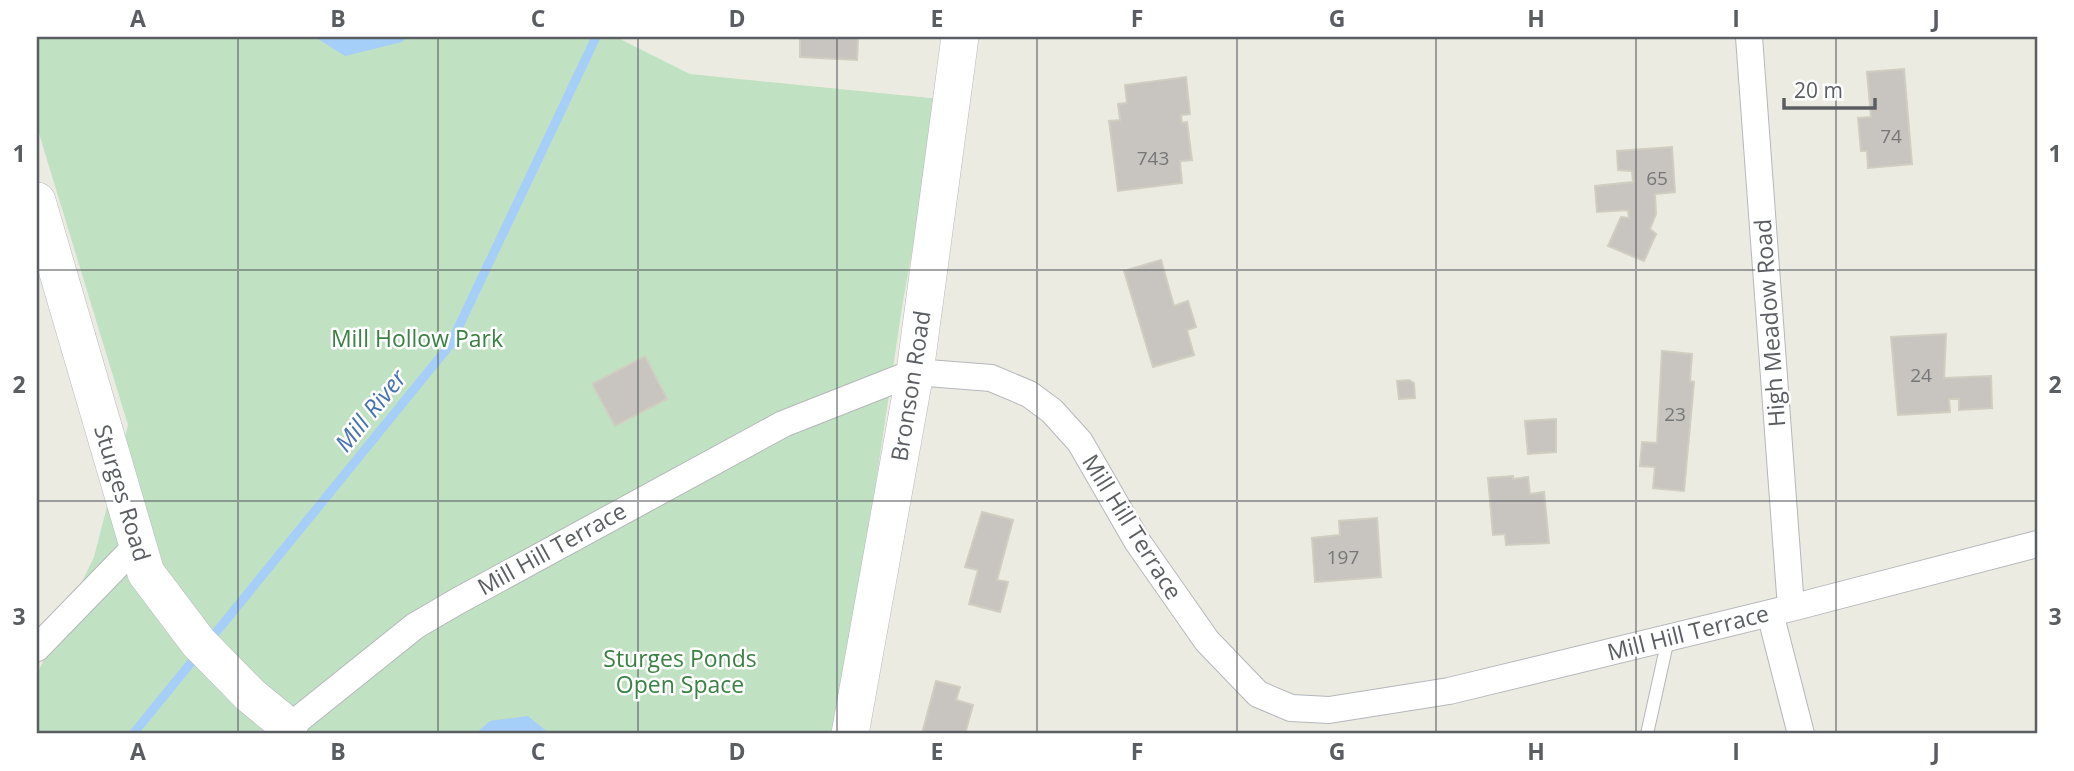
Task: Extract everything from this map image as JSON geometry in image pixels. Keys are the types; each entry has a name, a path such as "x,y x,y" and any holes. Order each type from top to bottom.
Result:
{"main road":[{"name":"Bronson Road","path":"850,734 915,372 960,37"},
{"name":"Sturges Road","path":"37,201 141,559 198,642 286,731"}],"street":[{"name":"High Meadow Road","path":"1749,37 1781,611 1801,734"},
{"name":"Mill Hill Terrace","path":"286,731 415,626 456,602 783,424 915,372 991,378 1029,394 1052,411 1080,442 1137,541 1208,641 1245,683 1280,705 1317,711 1449,691 1781,611 2037,544"},
{"path":"37,648 141,559"}],"lane":[{"path":"1647,734 1668,639"}],"green space":[{"name":"Mill Hollow Park","path":"37,37 616,37 690,74 940,99 903,301 836,734 37,734 37,674 94,557 128,425 37,127"}],"water":[{"path":"315,37 407,37 402,42 345,56"},
{"path":"528,716 550,734 475,734 490,721"}],"building":[{"path":"800,37 858,37 857,60 800,57"},
{"path":"1904,69 1912,164 1868,168 1867,151 1861,151 1858,118 1871,117 1867,72"},
{"path":"1186,77 1190,114 1181,115 1182,123 1187,122 1192,160 1180,161 1182,183 1118,191 1109,121 1120,120 1118,104 1127,103 1125,85"},
{"path":"1672,147 1675,192 1655,194 1656,214 1650,229 1656,234 1644,261 1608,246 1621,217 1629,218 1628,210 1597,212 1595,186 1633,182 1632,171 1618,170 1617,151"},
{"path":"1161,260 1174,306 1188,301 1196,327 1187,330 1194,355 1153,367 1124,271"},
{"path":"1946,334 1944,378 1991,376 1992,408 1959,410 1959,399 1949,399 1950,412 1898,415 1891,337"},
{"path":"1662,351 1692,354 1690,381 1694,382 1684,491 1653,488 1655,467 1640,466 1642,442 1657,443"},
{"path":"645,356 667,399 615,426 592,384"},
{"path":"1409,380 1414,383 1415,398 1399,399 1397,381"},
{"path":"1556,419 1556,452 1528,454 1525,421"},
{"path":"1513,476 1513,479 1528,477 1530,494 1544,492 1549,543 1506,545 1505,534 1493,535 1488,478"},
{"path":"982,512 1013,520 997,580 1008,582 1000,612 969,604 978,570 965,567"},
{"path":"1377,518 1381,577 1315,582 1312,538 1340,535 1339,521"},
{"path":"936,681 960,687 956,700 973,705 965,734 922,734"}],"waterway":[{"name":"Mill River","path":"209,641 450,345 596,37"},
{"name":"Mill River","path":"133,734 198,654"}],"park label":[{"name":"Sturges Ponds Open Space","path":"680,672"}]}
